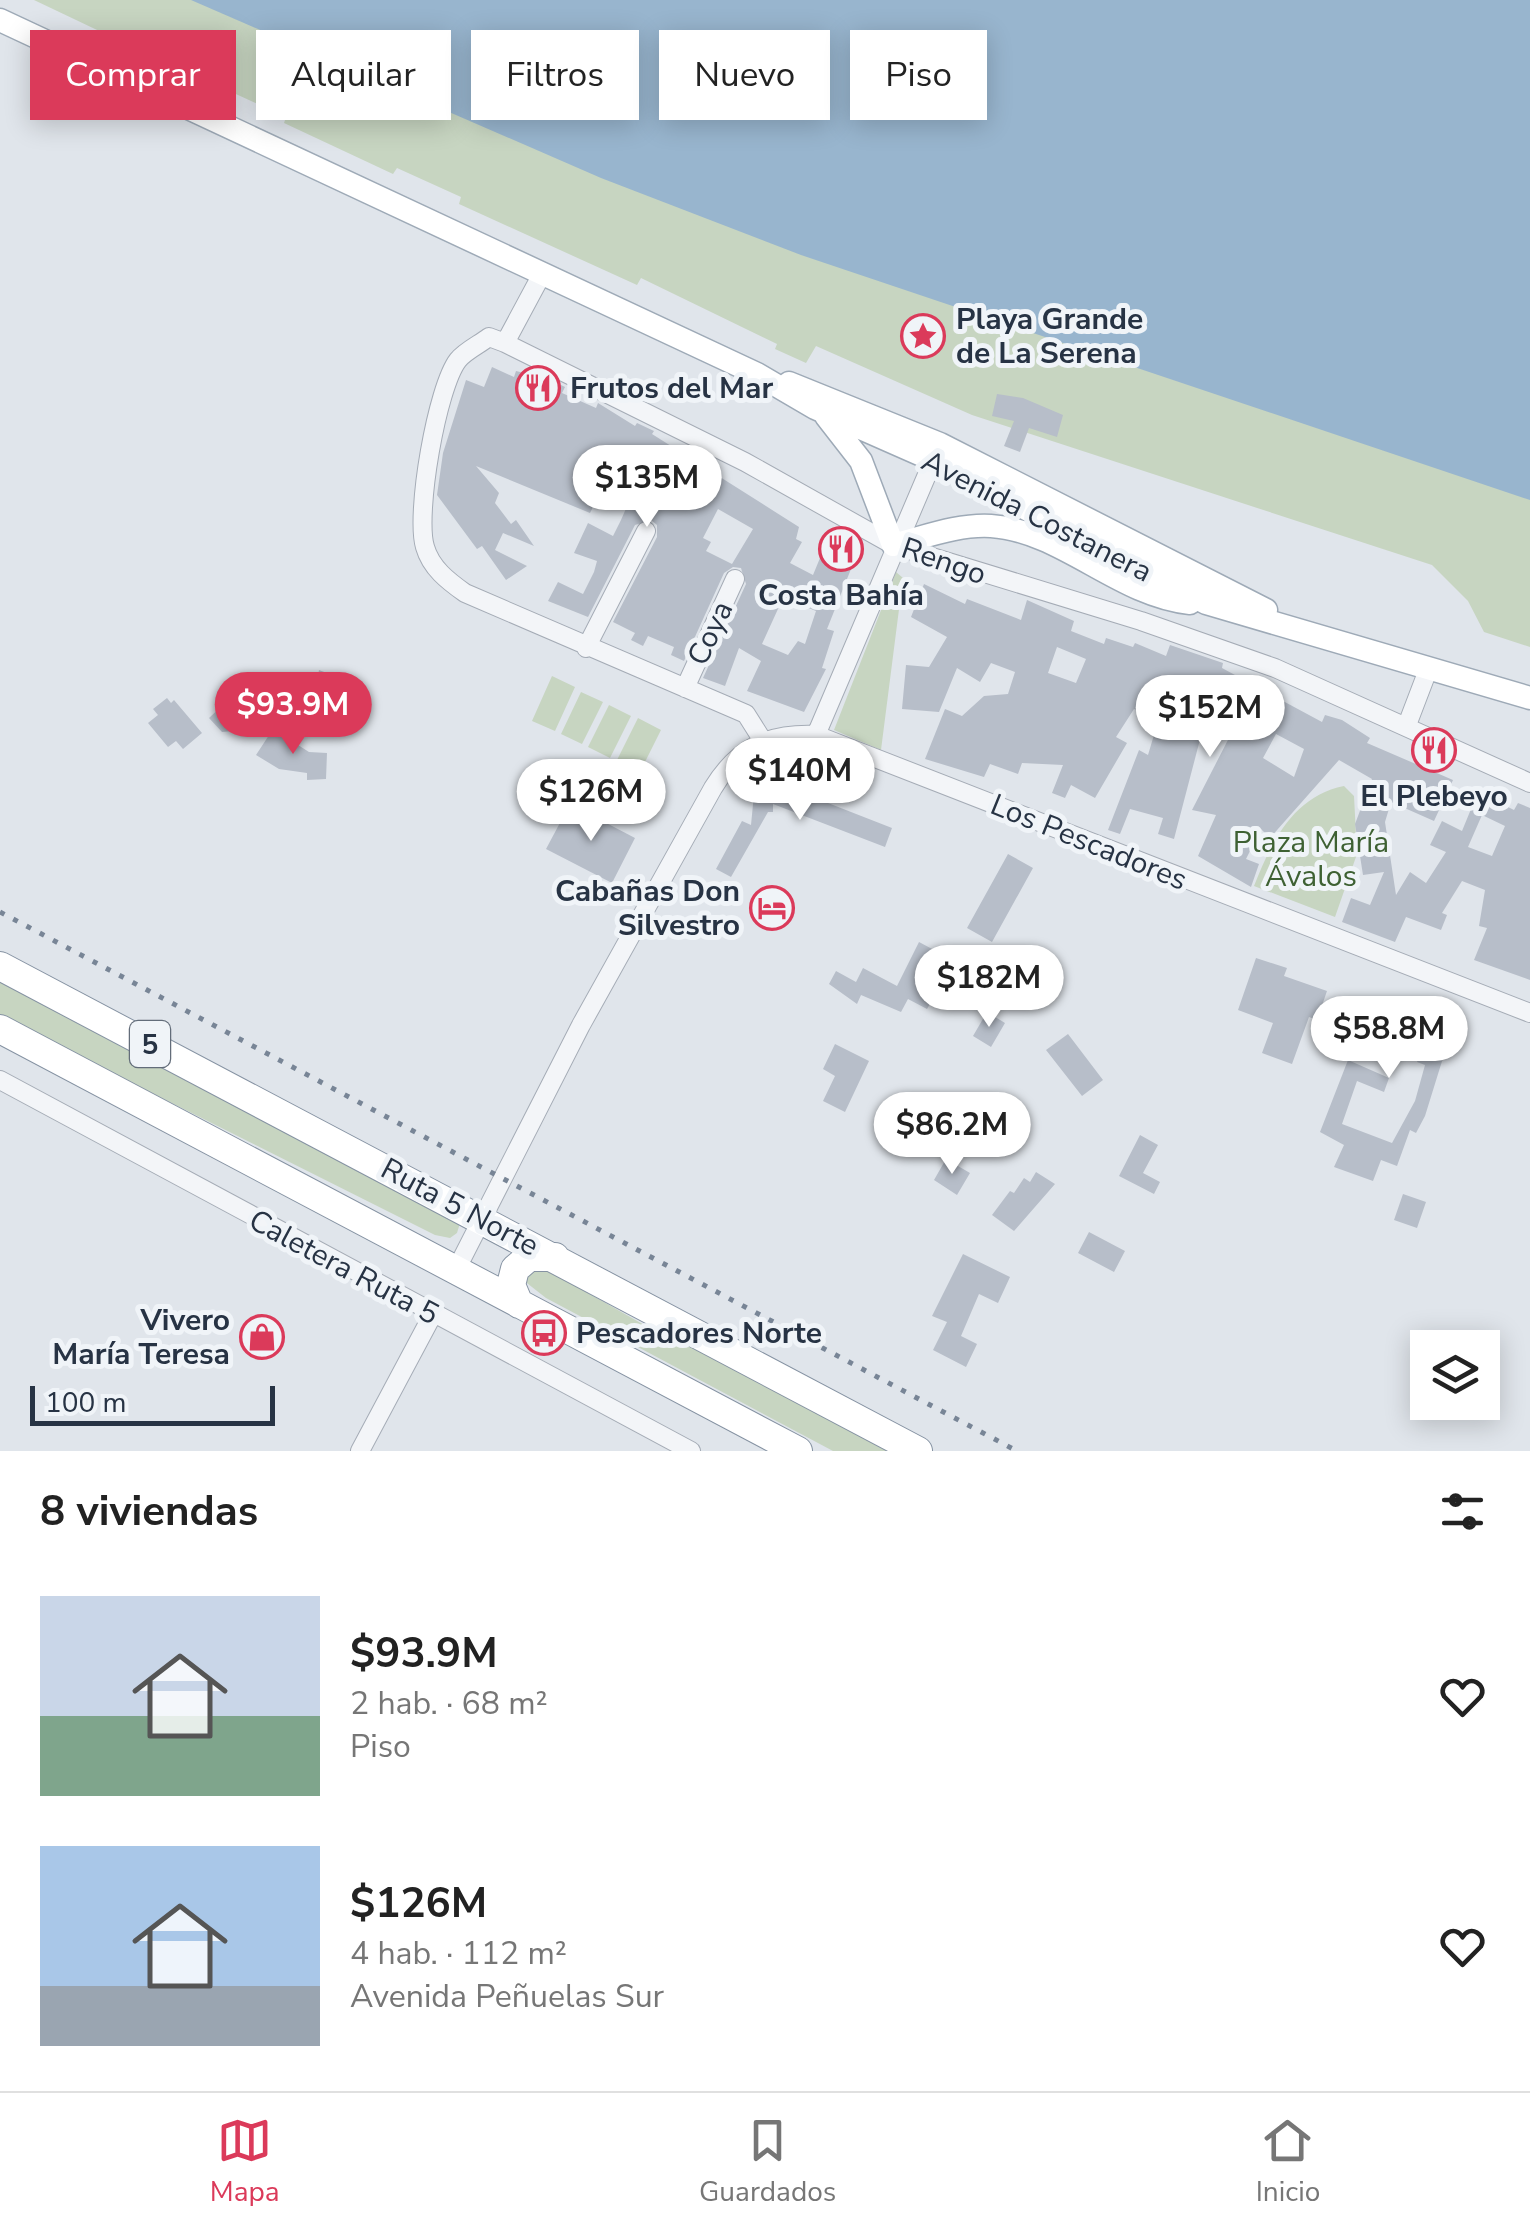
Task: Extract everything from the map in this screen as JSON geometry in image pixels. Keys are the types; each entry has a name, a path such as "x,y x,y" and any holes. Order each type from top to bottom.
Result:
{"highway":[{"name":"Ruta 5 Norte","path":"0,966 918,1451"},
{"name":"Ruta 5 Norte","path":"0,1030 798,1451"},
{"path":"519,1304 511,1280 519,1264 530,1257 556,1258"}],"main road":[{"name":"Avenida Costanera","path":"0,20 757,374 815,408 936,452 1326,638"},
{"name":"Avenida Costanera","path":"757,374 822,393 1206,603 1530,698"},
{"path":"815,408 841,432 861,461 893,545 961,528 1004,528 1035,538 1135,590 1176,601 1206,603"}],"street":[{"path":"542,274 504,343 489,337 458,360 431,439 424,544 435,567 464,593 746,714 763,741"},
{"name":"Rengo","path":"504,343 745,462 893,545 1141,621 1275,668 1530,784"},
{"path":"456,1270 581,1026 712,788 734,758 763,741 790,734 816,736 893,545 936,452"},
{"path":"586,648 646,530"},
{"name":"Coya","path":"685,688 735,579"},
{"path":"1406,725 1428,670"},
{"name":"Los Pescadores","path":"816,736 1530,1013"},
{"name":"Caletera Ruta 5","path":"0,1080 690,1451"},
{"path":"360,1451 433,1314"}],"green space":[{"path":"34,0 541,0 625,30 471,30 471,120 639,120 639,35 659,42 659,120 830,120 830,104 850,111 850,120 875,120 1530,355 1530,647 1484,632 1468,601 1432,565 972,415 816,346 806,363 775,349 777,344 641,278 637,285 459,204 461,197 397,168 393,174 284,123 451,120 451,30 256,30 256,103 236,94 236,30 97,30"},
{"path":"896,572 903,578 881,750 834,730"},
{"path":"552,676 575,687 555,731 532,721"},
{"path":"581,692 603,702 582,744 561,734"},
{"path":"609,705 631,716 610,758 588,747"},
{"path":"638,718 661,730 640,772 617,760"},
{"name":"Plaza María Ávalos","path":"1344,786 1354,796 1357,854 1335,917 1254,886 1286,824 1311,800"},
{"path":"0,976 460,1223 457,1233 450,1238 435,1235 0,1017"},
{"path":"546,1269 681,1346 686,1343 894,1451 833,1451 546,1298 523,1280 527,1271"}],"water":[{"path":"191,0 1530,0 1530,500 801,255 601,178 451,113 451,30 260,30"}],"building":[{"path":"492,367 514,377 516,371 549,379 565,387 562,393 596,408 598,403 635,426 637,423 654,431 652,434 799,527 796,539 802,542 790,563 813,575 827,541 857,554 827,629 834,631 822,668 826,669 804,712 747,691 761,661 739,648 725,686 703,678 746,584 741,568 733,567 724,573 684,661 671,655 674,647 648,636 643,646 631,640 635,633 613,622 657,537 657,525 651,520 635,525 588,617 548,601 558,582 583,594 597,561 574,553 588,523 613,536 621,520 631,497 606,481 590,513 476,466 499,493 495,503 511,524 516,520 534,546 503,533 495,550 527,566 506,580 437,495 443,453 466,380 484,387","holes":["718,509 753,529 732,564 706,551 711,542 703,538","783,598 816,611 805,644 798,641 788,655 762,644"]},
{"path":"997,394 1023,398 1063,415 1057,437 1029,428 1020,452 1004,446 1014,421 992,416"},
{"path":"924,584 965,604 967,599 1021,620 1027,600 1074,621 1071,631 1104,644 1106,638 1133,647 1135,643 1166,656 1170,645 1223,663 1222,668 1322,722 1325,715 1342,720 1370,738 1367,743 1453,780 1434,821 1391,802 1385,822 1396,895 1410,872 1426,883 1446,852 1430,845 1442,821 1462,831 1478,792 1514,810 1518,803 1530,808 1530,980 1474,960 1487,928 1479,926 1485,890 1462,881 1442,913 1447,915 1441,930 1406,917 1395,942 1342,922 1351,898 1370,905 1384,872 1363,875 1355,824 1372,779 1339,760 1270,838 1261,829 1246,859 1259,864 1251,887 1198,856 1216,815 1192,810 1231,734 1203,728 1174,839 1158,834 1163,818 1130,809 1120,834 1108,830 1139,750 1148,755 1159,718 1134,709 1116,737 1127,743 1095,798 1071,785 1065,798 1052,793 1063,765 1022,763 1018,774 990,764 984,777 925,759 945,709 962,716 984,696 1008,694 1015,672 991,663 980,682 957,668 939,712 902,709 906,665 929,667 947,637 911,617","holes":["1057,647 1086,659 1076,683 1048,673","1276,734 1304,749 1294,777 1263,758","1482,815 1505,826 1492,856 1468,847"]},
{"path":"319,670 345,680 337,702 315,694"},
{"path":"167,698 171,703 174,700 202,733 183,749 176,741 168,747 148,723 158,715 153,709"},
{"path":"225,703 242,722 233,731 222,732 209,718"},
{"path":"273,729 309,752 327,753 326,779 307,780 307,773 279,769 256,755"},
{"path":"787,787 892,828 885,847 773,804 773,812 768,812 731,877 716,869 742,821 751,825 754,794 784,796"},
{"path":"570,804 635,838 612,883 546,849"},
{"path":"1008,854 1033,868 992,942 967,928"},
{"path":"919,942 949,958 925,966 915,984 935,995 927,1009 908,999 901,1012 861,995 857,1004 829,984 836,971 856,982 863,968 897,986"},
{"path":"1256,958 1287,968 1284,976 1327,991 1317,1020 1309,1017 1292,1064 1262,1053 1273,1023 1238,1010"},
{"path":"1371,996 1401,1010 1406,997 1456,1016 1425,1116 1416,1133 1410,1130 1397,1166 1381,1160 1373,1181 1334,1167 1344,1145 1320,1132 1348,1060 1389,1078 1384,1092 1357,1081 1342,1124 1392,1143 1415,1101 1425,1065 1417,1062 1420,1055 1355,1029"},
{"path":"987,1012 1005,1023 991,1047 973,1036"},
{"path":"1068,1034 1103,1080 1082,1096 1046,1050"},
{"path":"835,1044 869,1061 845,1112 823,1101 835,1076 823,1069"},
{"path":"1140,1135 1158,1145 1143,1173 1160,1182 1154,1194 1119,1176"},
{"path":"946,1159 970,1173 957,1195 934,1180"},
{"path":"1036,1172 1055,1184 1014,1231 992,1215 1010,1191 1014,1193 1024,1178 1030,1182"},
{"path":"1403,1194 1426,1202 1417,1228 1394,1220"},
{"path":"1089,1232 1125,1251 1114,1272 1078,1253"},
{"path":"963,1254 1010,1277 998,1303 979,1294 961,1336 977,1344 966,1367 933,1350 947,1322 932,1316"}],"railway":[{"path":"0,912 1017,1451"}],"place":[{"name":"Playa Grande de La Serena","path":"923,336"},
{"name":"Frutos del Mar","path":"538,388"},
{"name":"Costa Bahía","path":"841,549"},
{"name":"El Plebeyo","path":"1434,750"},
{"name":"Cabañas Don Silvestro","path":"772,908"},
{"name":"Pescadores Norte","path":"544,1333"},
{"name":"Vivero María Teresa","path":"262,1337"}]}
